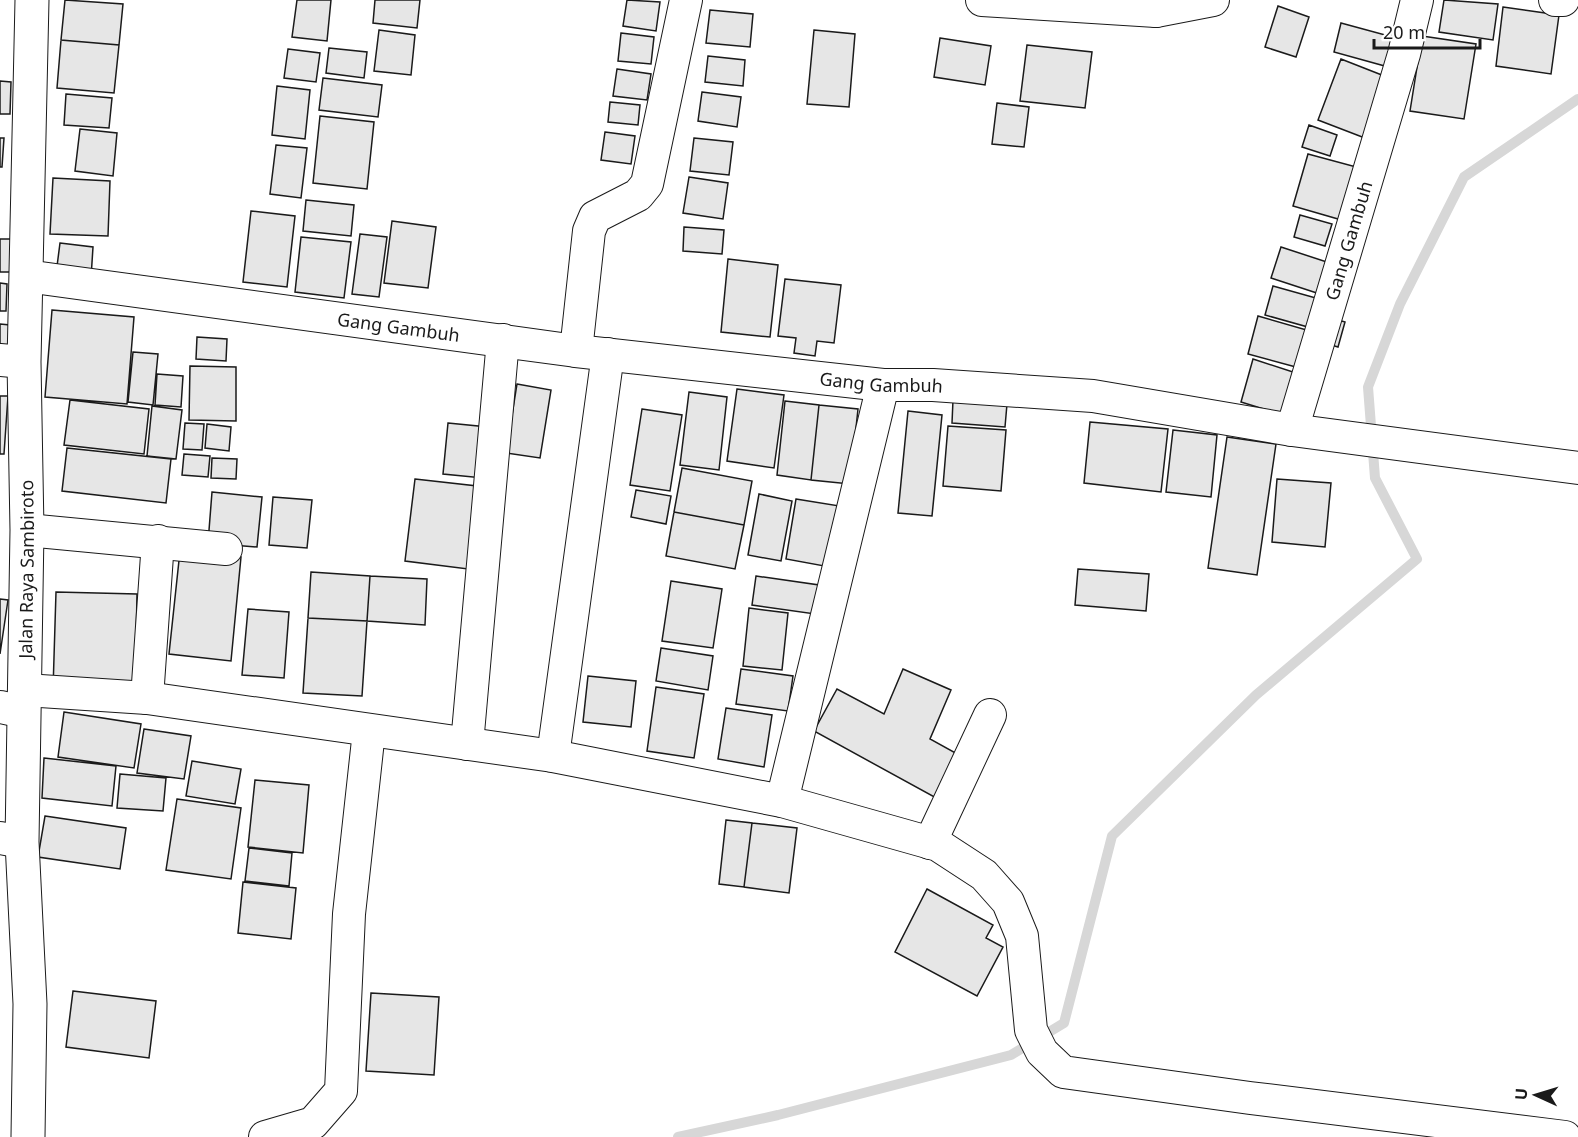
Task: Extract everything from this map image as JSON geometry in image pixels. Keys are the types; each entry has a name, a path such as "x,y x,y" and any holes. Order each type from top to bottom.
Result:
{"street":[{"name":"Jalan Raya Sambiroto","path":"28,1137 30,1004 11,840 16,703 27,530 12,361 26,276 32,0"},
{"path":"576,351 589,231 595,217 638,195 647,184 686,0"},
{"path":"995,1 1156,6 1213,0"},
{"name":"Gang Gambuh","path":"26,276 576,351 883,385 933,385 1093,396 1292,430 1404,54 1417,0"},
{"path":"1555,0 1563,0"},
{"path":"468,744 503,340"},
{"path":"553,756 608,354"},
{"path":"782,801 883,385"},
{"path":"1292,430 1578,468"},
{"path":"27,530 225,549"},
{"path":"147,698 158,541"},
{"path":"16,703 147,698 553,756 782,801 930,843 984,875 1008,902 1022,936 1036,1041 1063,1072 1250,1098 1566,1137"},
{"path":"930,843 990,715"},
{"path":"265,1137 313,1123 341,1091 349,914 369,731"}],"building":[{"path":"65,0 123,4 119,45 61,40"},
{"path":"297,0 331,0 327,41 292,37"},
{"path":"375,0 420,0 417,28 373,23"},
{"path":"627,0 660,2 656,31 623,26"},
{"path":"1444,0 1498,4 1493,40 1439,32"},
{"path":"1278,6 1309,17 1296,57 1265,47"},
{"path":"1503,7 1559,15 1551,74 1496,66"},
{"path":"710,10 753,14 750,47 706,43"},
{"path":"1341,23 1400,39 1392,68 1334,52"},
{"path":"379,30 415,35 411,75 374,71"},
{"path":"814,30 855,34 849,107 807,104"},
{"path":"621,33 654,37 651,64 618,61"},
{"path":"1422,36 1476,44 1464,119 1410,111"},
{"path":"940,38 991,46 985,85 934,77"},
{"path":"61,40 119,45 114,93 57,88"},
{"path":"1027,45 1092,52 1085,108 1020,101"},
{"path":"329,48 367,52 364,78 326,73"},
{"path":"288,49 320,53 316,82 284,78"},
{"path":"708,56 745,60 743,86 705,82"},
{"path":"1341,59 1392,79 1370,140 1318,120"},
{"path":"617,69 651,74 647,100 613,96"},
{"path":"323,78 382,85 378,117 319,110"},
{"path":"0,81 11,82 10,114 0,114"},
{"path":"277,86 310,90 305,139 272,135"},
{"path":"702,92 741,97 737,127 698,121"},
{"path":"66,94 112,98 109,128 64,125"},
{"path":"610,102 640,105 638,125 608,122"},
{"path":"997,103 1029,107 1024,147 992,144"},
{"path":"320,116 374,122 367,189 313,183"},
{"path":"1309,125 1337,135 1330,156 1302,147"},
{"path":"80,129 117,133 113,176 75,171"},
{"path":"605,132 635,136 631,164 601,160"},
{"path":"0,138 4,138 2,167 0,167"},
{"path":"694,138 733,142 729,175 690,171"},
{"path":"276,145 307,148 301,198 270,194"},
{"path":"1308,154 1360,168 1345,221 1293,206"},
{"path":"689,177 728,183 723,219 683,213"},
{"path":"53,178 110,181 108,236 50,234"},
{"path":"306,200 354,205 351,236 303,231"},
{"path":"251,211 295,216 287,287 243,282"},
{"path":"1300,215 1332,224 1325,246 1294,237"},
{"path":"392,221 436,227 428,288 384,283"},
{"path":"684,227 724,230 722,254 683,251"},
{"path":"360,234 387,237 379,297 352,294"},
{"path":"301,237 351,242 344,298 295,292"},
{"path":"0,239 11,239 10,272 0,272"},
{"path":"60,243 93,247 91,278 56,274"},
{"path":"1281,247 1339,266 1329,297 1271,278"},
{"path":"728,259 778,265 770,337 721,332"},
{"path":"785,279 841,285 834,343 817,341 815,356 794,353 796,338 778,336"},
{"path":"0,283 7,284 6,311 0,311"},
{"path":"1273,286 1323,300 1315,329 1265,315"},
{"path":"52,310 134,317 127,404 45,397"},
{"path":"1258,316 1317,333 1307,370 1248,354"},
{"path":"1335,319 1345,322 1338,347 1328,344"},
{"path":"0,324 10,325 10,348 0,348"},
{"path":"197,337 227,339 226,361 196,359"},
{"path":"133,352 158,354 153,405 128,402"},
{"path":"1253,359 1296,373 1283,415 1241,402"},
{"path":"190,366 236,367 236,421 189,420"},
{"path":"157,374 183,376 181,407 155,405"},
{"path":"517,384 551,390 540,458 506,453"},
{"path":"737,389 784,395 774,468 727,461"},
{"path":"689,392 727,397 719,470 680,465"},
{"path":"0,396 8,396 4,454 0,454"},
{"path":"70,400 149,409 144,454 64,445"},
{"path":"953,400 1007,404 1005,427 952,423"},
{"path":"785,401 819,405 811,480 777,475"},
{"path":"819,405 858,409 850,484 811,480"},
{"path":"152,406 182,410 176,459 147,456"},
{"path":"642,409 682,415 670,491 630,485"},
{"path":"908,411 942,415 932,516 898,513"},
{"path":"1090,422 1168,429 1161,492 1084,483"},
{"path":"185,423 204,424 202,450 183,449"},
{"path":"448,423 488,427 483,478 443,474"},
{"path":"207,424 231,427 229,451 205,448"},
{"path":"948,426 1006,430 1001,491 943,486"},
{"path":"1173,430 1217,435 1211,497 1166,492"},
{"path":"1227,437 1276,444 1257,575 1208,568"},
{"path":"67,448 171,459 166,503 62,491"},
{"path":"184,454 210,456 208,477 182,475"},
{"path":"212,458 237,459 236,479 211,478"},
{"path":"682,468 752,481 744,525 674,512"},
{"path":"415,479 486,487 476,570 405,561"},
{"path":"1277,479 1331,483 1325,547 1272,542"},
{"path":"636,490 671,496 666,524 631,517"},
{"path":"212,492 262,497 257,547 208,543"},
{"path":"759,494 792,501 781,561 748,555"},
{"path":"273,497 312,500 307,548 269,545"},
{"path":"796,499 846,507 835,568 786,559"},
{"path":"674,512 744,525 735,569 666,556"},
{"path":"180,551 241,557 231,661 169,654"},
{"path":"1078,569 1149,574 1146,611 1075,605"},
{"path":"311,572 370,576 367,621 308,618"},
{"path":"370,576 427,579 425,625 367,621"},
{"path":"756,576 819,585 815,614 752,605"},
{"path":"671,581 722,589 713,648 662,641"},
{"path":"56,592 137,594 135,692 53,690"},
{"path":"0,599 8,600 0,654"},
{"path":"749,608 788,613 782,670 743,666"},
{"path":"248,609 289,612 284,678 242,675"},
{"path":"308,618 367,621 362,696 303,693"},
{"path":"661,648 713,656 708,690 656,681"},
{"path":"741,669 793,676 788,711 736,704"},
{"path":"903,669 951,690 930,739 961,756 938,799 814,731 837,689 884,714"},
{"path":"588,676 636,681 631,727 583,722"},
{"path":"656,687 704,694 694,758 647,751"},
{"path":"726,708 772,715 764,767 718,759"},
{"path":"64,712 141,724 134,768 58,757"},
{"path":"144,729 191,736 184,779 137,773"},
{"path":"44,758 116,766 112,806 42,798"},
{"path":"192,761 241,769 235,804 186,796"},
{"path":"120,774 166,778 163,811 117,808"},
{"path":"255,780 309,785 303,853 248,847"},
{"path":"177,799 241,808 231,879 166,870"},
{"path":"45,816 126,828 120,869 38,857"},
{"path":"726,820 752,823 744,887 719,884"},
{"path":"752,823 797,828 789,893 744,887"},
{"path":"249,848 292,853 289,886 245,881"},
{"path":"243,882 296,888 291,939 238,933"},
{"path":"927,889 993,925 986,938 1003,947 977,996 895,952"},
{"path":"73,991 156,1001 149,1058 66,1047"},
{"path":"371,993 439,997 434,1075 366,1071"}],"waterway":[{"path":"678,1137 778,1115 1011,1055 1064,1023 1112,836 1256,695 1417,559 1375,478 1368,387 1400,304 1464,177 1578,99"}]}
